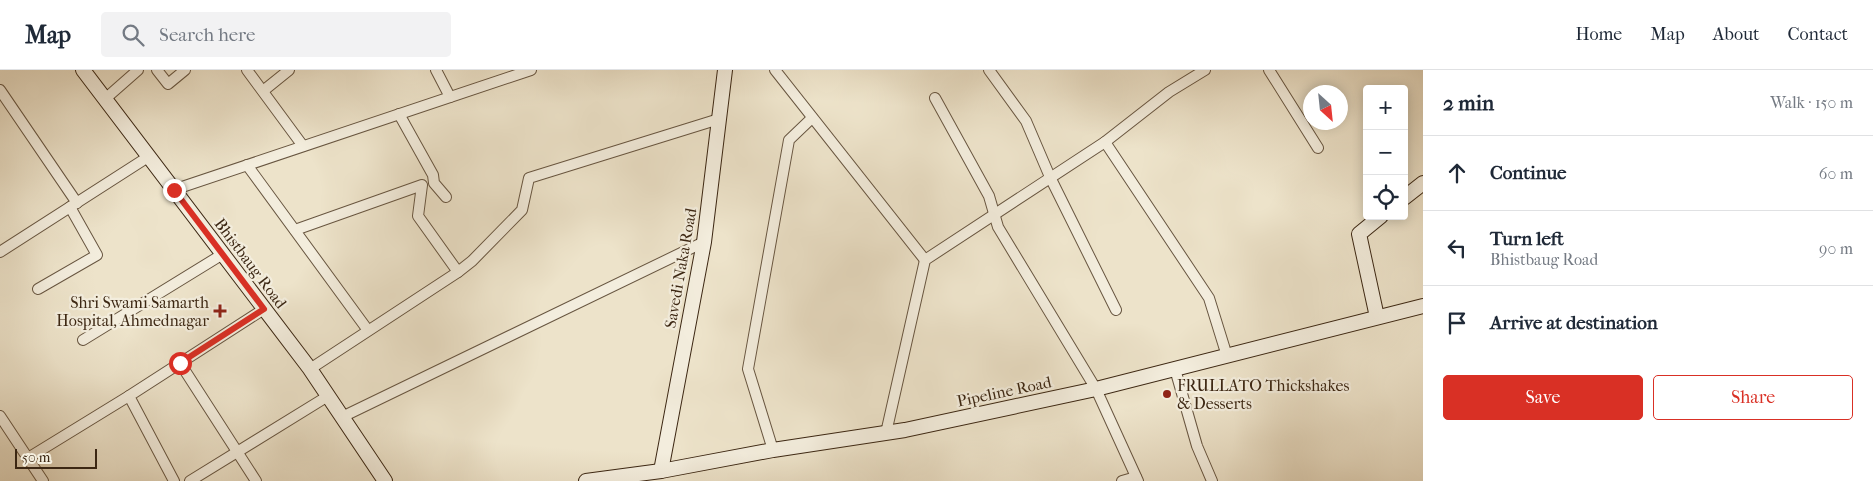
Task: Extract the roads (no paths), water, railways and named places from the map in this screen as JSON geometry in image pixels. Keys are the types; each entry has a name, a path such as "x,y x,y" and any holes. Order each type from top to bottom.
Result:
{"street":[{"name":"Bhistbaug Road","path":"83,70 310,369 385,481"},
{"path":"104,99 138,70"},
{"path":"157,70 168,84 185,70"},
{"path":"247,70 303,146"},
{"path":"263,91 289,70"},
{"path":"436,70 450,97"},
{"name":"Savedi Naka Road","path":"661,471 704,242 725,70"},
{"path":"775,70 925,260"},
{"path":"989,70 1026,121 1050,177 1116,310"},
{"path":"886,433 925,260 1106,142 1169,92 1205,70"},
{"path":"1269,70 1318,148"},
{"path":"174,190 524,71"},
{"path":"2,97 74,205 97,255 38,289"},
{"path":"935,98 989,196 998,227 1096,389 1137,479 1122,481"},
{"path":"399,114 433,175 434,183 446,197"},
{"path":"773,450 748,369 789,140 812,118"},
{"path":"310,369 367,329 458,272 472,261 522,210 529,178 719,119"},
{"path":"1106,142 1209,298 1227,356"},
{"path":"0,252 148,157"},
{"path":"248,165 367,329"},
{"path":"296,230 422,185 434,183"},
{"path":"1408,195 1423,183"},
{"path":"422,185 418,216 458,272"},
{"path":"1376,220 1359,234 1377,317"},
{"path":"342,416 704,242"},
{"path":"84,340 223,254"},
{"name":"Pipeline Road","path":"586,481 642,477 661,471 773,450 886,433 1096,389 1423,306"},
{"path":"28,458 264,309"},
{"path":"180,363 256,481"},
{"path":"1175,369 1197,446 1212,481"},
{"path":"129,396 174,481"},
{"path":"190,481 328,396"},
{"path":"0,416 43,481"}],"place":[{"name":"Shri Swami Samarth Hospital, Ahmednagar","path":"220,311"},
{"name":"FRULLATO Thickshakes & Desserts","path":"1167,394"}]}
